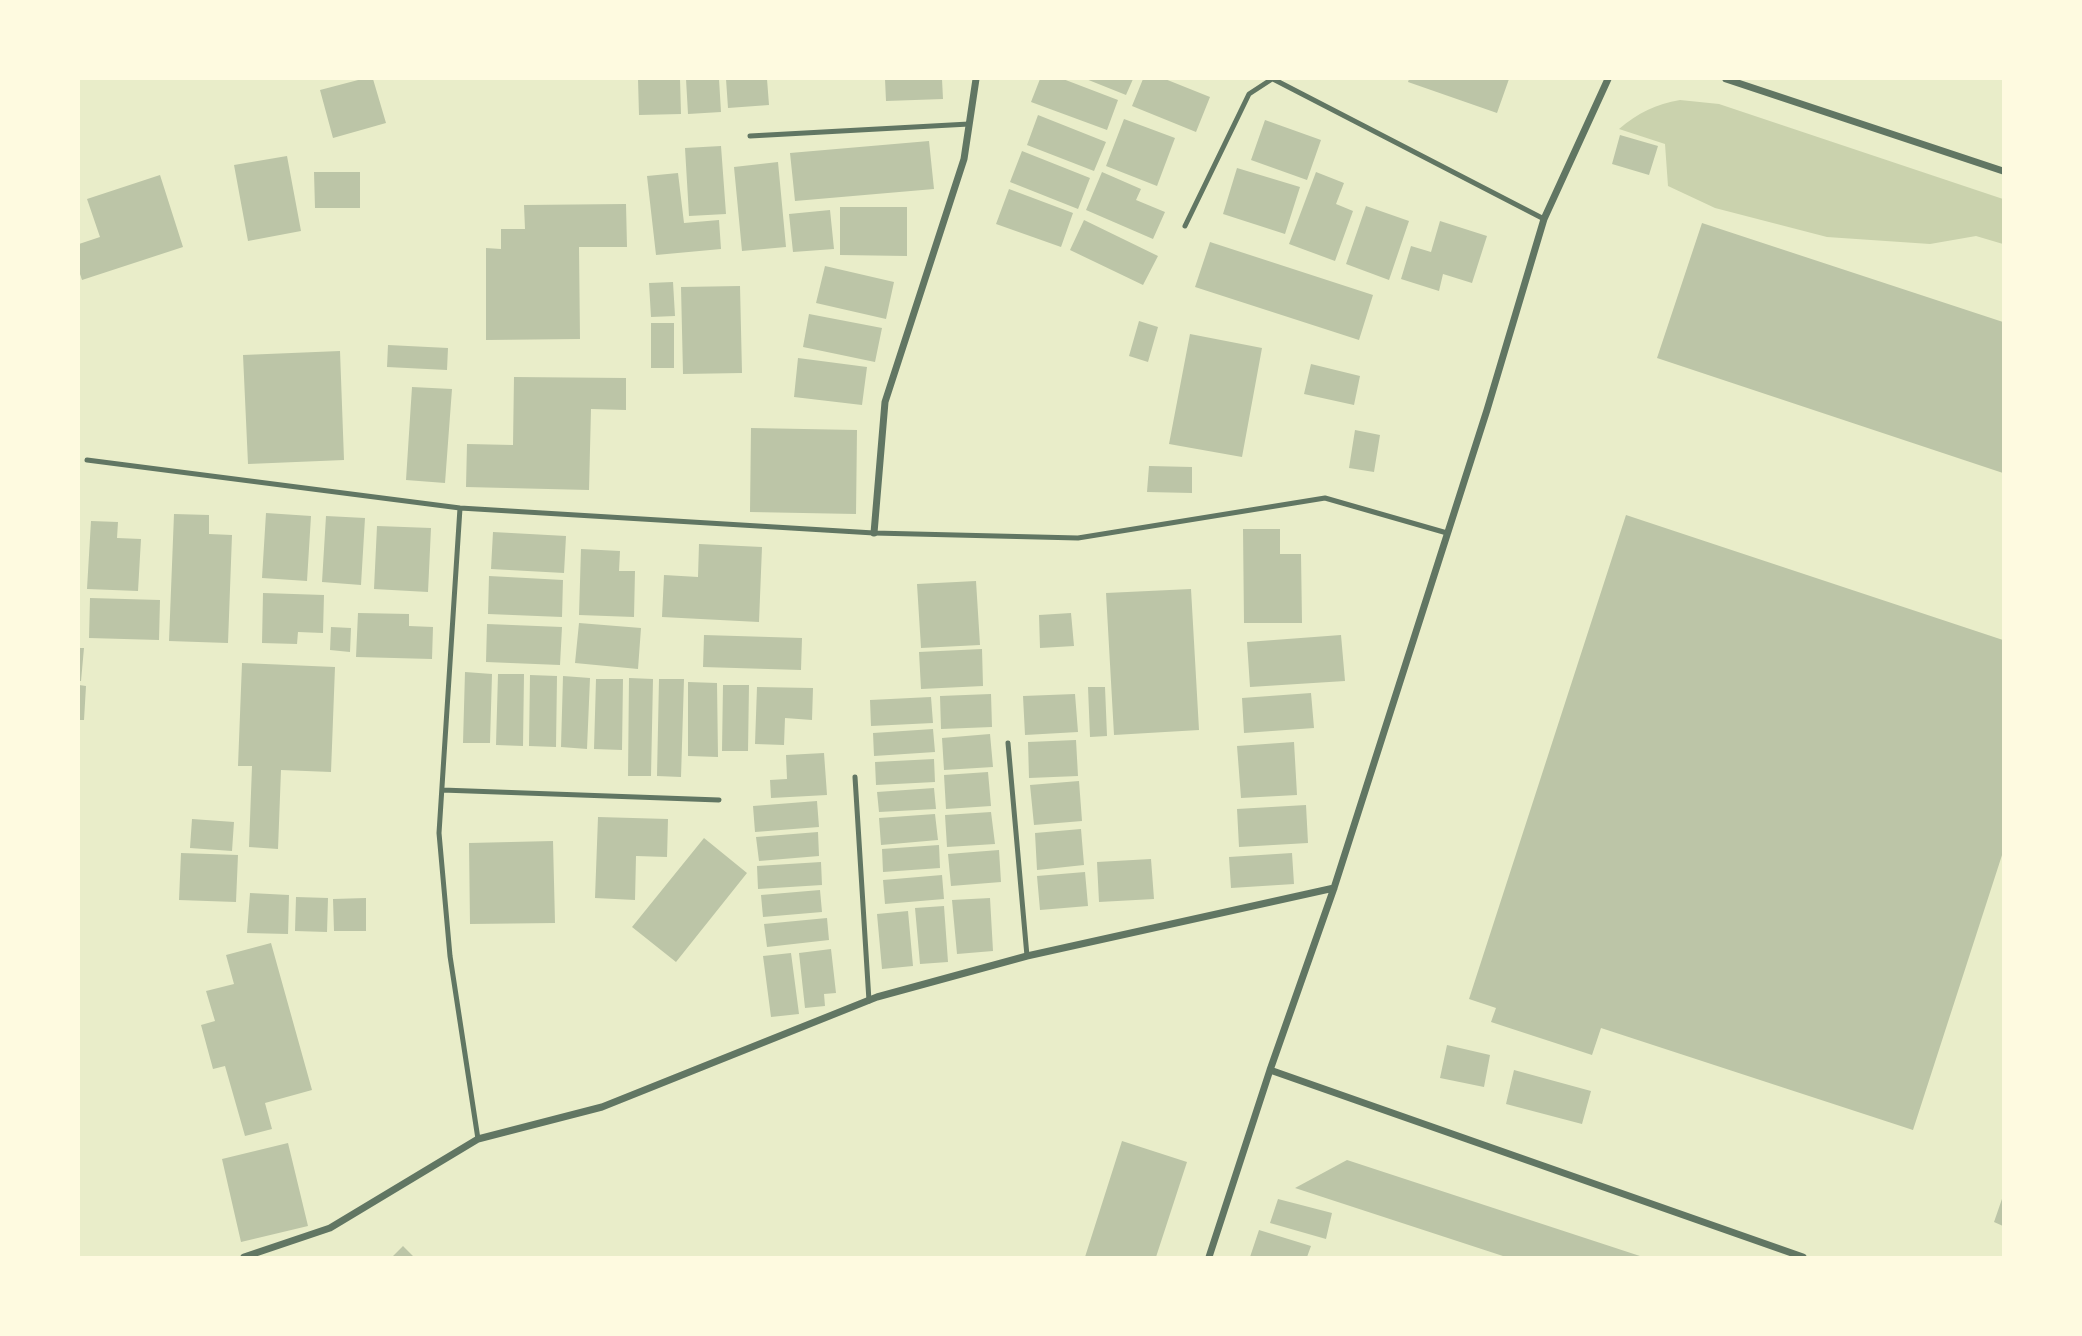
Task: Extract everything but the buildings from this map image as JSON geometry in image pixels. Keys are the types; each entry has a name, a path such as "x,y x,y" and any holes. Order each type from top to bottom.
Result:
{"street":[{"path":"874,533 885,402 964,159 976,79"},
{"path":"1209,1257 1270,1070 1334,888 1544,219 1608,79"},
{"path":"1726,79 2003,171"},
{"path":"244,1257 330,1228 478,1139 602,1107 869,1001 1027,956 1334,888"},
{"path":"1270,1070 1803,1257"}],"lane":[{"path":"1185,226 1248,94 1272,79 1544,219"},
{"path":"750,136 969,124"},
{"path":"87,460 460,508 874,533 1078,538 1325,498 1447,533"},
{"path":"460,508 439,833 450,956 478,1139"},
{"path":"1008,743 1027,956"},
{"path":"855,777 869,1001"},
{"path":"442,790 719,800"}],"green space":[{"path":"1680,100 1719,104 2003,199 2003,244 1976,236 1930,244 1827,237 1715,208 1668,186 1665,144 1619,129 1648,110"}]}
